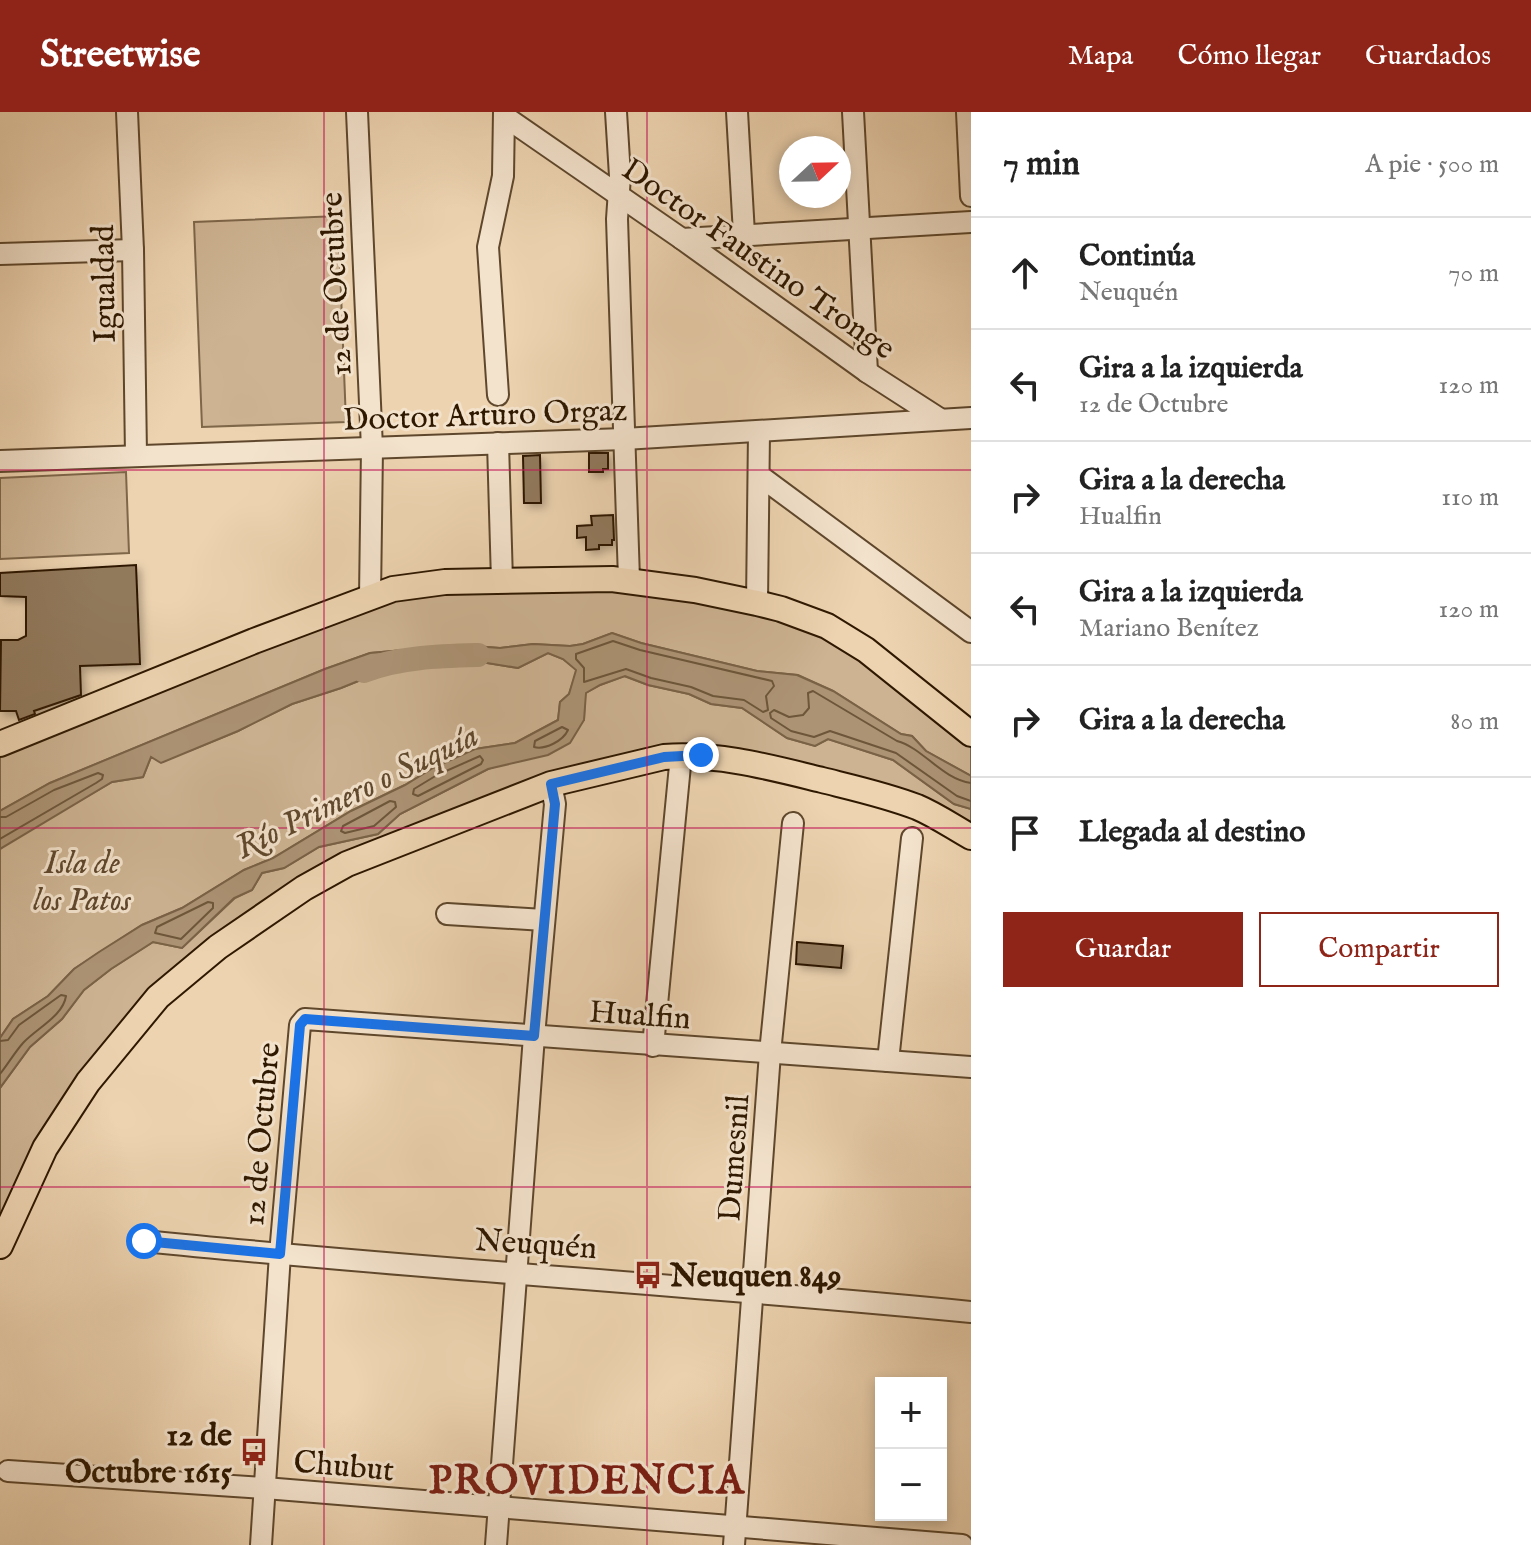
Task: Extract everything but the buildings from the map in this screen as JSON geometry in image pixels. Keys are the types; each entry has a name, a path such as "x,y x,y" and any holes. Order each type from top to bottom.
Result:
{"main road":[{"path":"0,744 370,597 419,584 629,579 781,609 843,635 971,734"},
{"path":"0,1246 45,1148 88,1082 158,997 218,947 304,888 347,864 551,784 681,755 701,755 762,765 893,798 971,837"}],"street":[{"name":"Igualdad","path":"127,112 136,455"},
{"name":"12 de Octubre","path":"357,112 372,448 370,597"},
{"path":"616,112 629,579"},
{"path":"737,112 744,234"},
{"path":"853,112 867,372"},
{"path":"967,112 971,196"},
{"path":"498,395 488,247 503,176 504,114"},
{"name":"Doctor Faustino Tronge","path":"504,114 867,372 940,419"},
{"path":"682,239 971,222"},
{"path":"0,254 133,250"},
{"name":"Doctor Arturo Orgaz","path":"0,461 624,439 971,418"},
{"path":"757,603 759,432"},
{"path":"498,443 502,581"},
{"path":"760,476 971,632"},
{"path":"653,1046 681,755"},
{"path":"496,1545 534,1036 555,804 551,784"},
{"name":"Dumesnil","path":"735,1536 770,1053 793,823"},
{"path":"888,1061 912,838"},
{"path":"447,914 544,920"},
{"name":"12 de Octubre","path":"261,1545 280,1254 300,1025 305,1019"},
{"name":"Hualfin","path":"305,1019 971,1067"},
{"name":"Neuquén","path":"144,1241 971,1312"},
{"name":"Chubut","path":"8,1471 499,1508 735,1536 962,1545"}],"green space":[{"path":"338,216 346,422 202,427 194,222"},
{"path":"126,472 129,553 0,559 0,478"},
{"path":"612,579 827,626 971,734 971,776 926,751 912,736 901,734 833,691 798,675 757,671 612,633 570,646 533,644 500,648 461,645 370,653 50,783 0,811 0,744 370,597"},
{"name":"Isla de los Patos","path":"548,653 563,659 577,670 569,694 560,702 558,720 515,743 475,749 433,768 351,811 273,858 244,870 182,908 142,925 74,969 48,996 13,1019 0,1038 0,849 9,842 112,782 143,777 151,757 189,751 292,704 378,673 394,663 438,655 518,668"},
{"path":"624,676 689,694 711,704 742,708 787,738 815,746 828,739 893,760 954,804 971,809 971,837 920,809 664,757 326,875 124,1036 0,1246 0,1088 30,1047 62,1019 84,990 153,942 182,948 235,898 252,890 262,873 284,868 319,847 378,834 400,814 508,762 584,720 585,693"}],"water":[{"path":"612,633 757,671 797,675 833,691 901,734 912,736 926,751 971,776 971,809 954,804 893,760 828,739 815,746 787,738 742,708 711,704 689,694 648,685 625,676 586,693 584,720 570,743 548,755 488,769 400,814 378,834 319,847 284,868 262,873 252,890 234,898 182,948 153,942 111,969 84,990 62,1019 30,1047 0,1088 0,1038 13,1019 48,996 74,969 142,925 182,908 244,870 273,858 351,811 433,768 475,749 515,743 558,720 560,702 569,694 576,670 563,659 548,653 518,668 438,655 415,657 394,663 341,688 292,704 238,731 161,763 151,757 143,777 112,782 0,849 0,811 50,783 370,653 461,645 500,648 533,644 570,646"}],"waterway":[{"name":"Río Primero o Suquía","path":"364,671 405,660 478,655"}],"place":[{"name":"Neuquen 849","path":"648,1275"},
{"name":"12 de Octubre 1615","path":"254,1452"}],"district":[{"name":"PROVIDENCIA","path":"587,1479"}],"route":[{"path":"144,1241 280,1254 300,1025 305,1019 311,1017 534,1036 555,804 551,784 664,757 701,755"}]}
